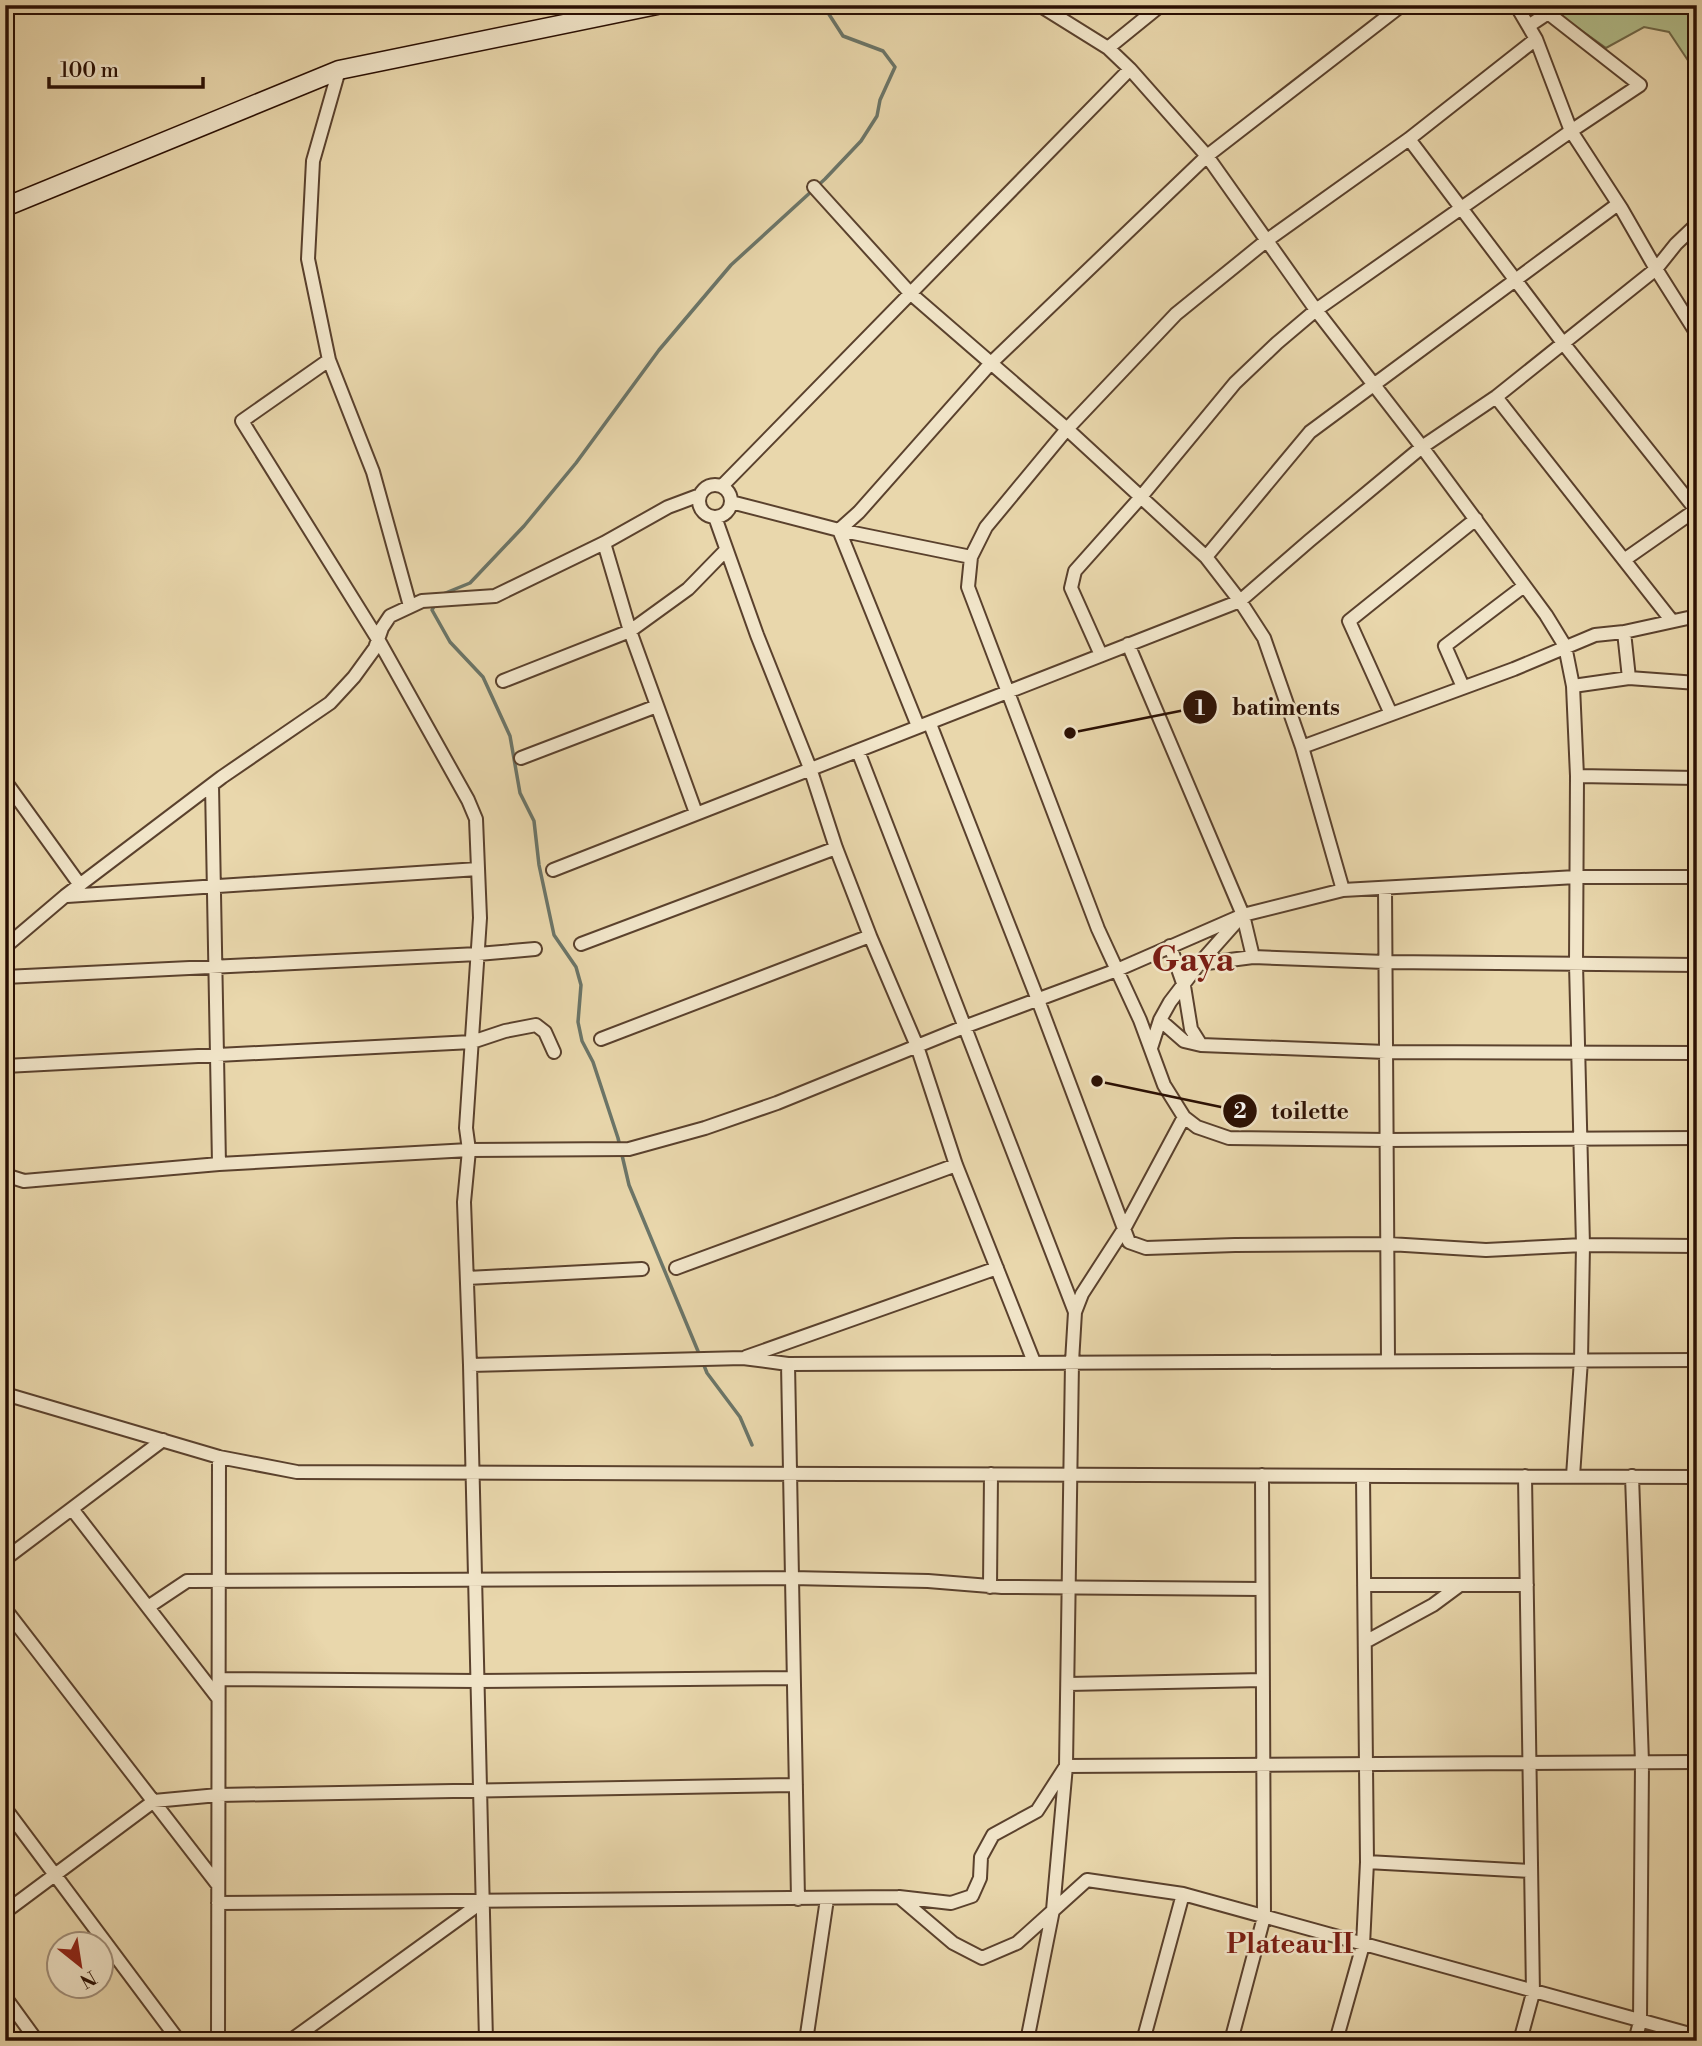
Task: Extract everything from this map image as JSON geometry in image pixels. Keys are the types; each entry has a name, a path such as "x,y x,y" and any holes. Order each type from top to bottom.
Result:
{"street":[{"path":"5,207 339,70 657,5"},
{"path":"1039,5 1108,48 1207,156 1316,310 1476,519 1546,615 1565,646 1573,686 1577,776 1576,964 1583,1245 1581,1360 1573,1476"},
{"path":"1108,48 1161,5"},
{"path":"839,530 859,512 990,364 1207,156 1402,5"},
{"path":"1516,5 1530,25 1571,131 1697,334"},
{"path":"1101,655 1071,588 1075,571 1140,498 1235,383 1276,343 1316,310 1640,85 1548,13 1530,25"},
{"path":"1536,39 1409,139 1266,241 1176,314 1067,429 986,527 971,557 968,587 1098,929 1151,1048 1164,1084 1184,1117 1197,1127 1229,1138 1697,1138"},
{"path":"5,947 65,896 212,785 330,703 354,677 379,640 382,628 390,616 422,601 495,596 604,543 668,507 700,495 707,487 722,486 1130,69"},
{"path":"339,70 313,161 308,259 329,360 373,472 410,606"},
{"path":"1409,139 1563,343 1696,510 1624,560"},
{"path":"814,187 910,293 1067,429 1206,557 1240,601 1264,638 1302,747 1343,890"},
{"path":"1206,557 1310,432 1618,204"},
{"path":"553,870 1240,601 1422,447 1496,397 1656,269 1697,224"},
{"path":"329,360 242,421 379,640 476,819 481,918 466,1128 468,1150 464,1202 485,2041"},
{"path":"1496,397 1672,621"},
{"path":"715,517 724,514 731,502 729,493 722,486"},
{"path":"700,495 701,509 715,517 810,768 836,848 917,1046 956,1165 1034,1362"},
{"path":"731,502 839,530 971,557"},
{"path":"1391,714 1349,621 1476,519"},
{"path":"839,530 924,725 1038,1000 1129,1241 1146,1248 1389,1244 1486,1250 1583,1245 1697,1246"},
{"path":"604,543 629,631 696,813"},
{"path":"503,681 629,631 688,589 726,550"},
{"path":"1463,687 1445,646 1524,586"},
{"path":"1302,747 1514,669 1594,635 1624,632 1697,616"},
{"path":"1624,632 1629,678"},
{"path":"1128,645 1243,915 1253,957"},
{"path":"1573,686 1629,678 1697,683"},
{"path":"521,758 657,706"},
{"path":"858,751 1075,1312"},
{"path":"1577,776 1697,778"},
{"path":"5,781 80,885"},
{"path":"212,785 219,1164"},
{"path":"581,944 836,848"},
{"path":"65,896 478,869"},
{"path":"5,1175 24,1181 219,1164 468,1150 629,1149 705,1128 777,1103 964,1027 1117,970 1243,915 1343,890 1576,877 1697,877"},
{"path":"1385,888 1388,1360"},
{"path":"1151,1048 1160,1020 1199,964 1243,915"},
{"path":"601,1039 870,936"},
{"path":"1170,947 1184,986 1191,1029 1201,1045"},
{"path":"5,977 535,949"},
{"path":"1199,964 1253,957 1385,962 1697,965"},
{"path":"1160,1020 1184,1041 1201,1045 1386,1052 1697,1053"},
{"path":"5,1066 472,1042 505,1031 536,1025 545,1032 554,1052"},
{"path":"1027,2041 1053,1910 1066,1766 1075,1312 1082,1294 1124,1229 1184,1117"},
{"path":"676,1268 956,1165"},
{"path":"743,1358 997,1268"},
{"path":"467,1278 642,1269"},
{"path":"470,1365 743,1358 788,1364 1697,1360"},
{"path":"788,1364 797,1899"},
{"path":"5,1394 219,1457 297,1472 1697,1477"},
{"path":"5,1559 163,1440"},
{"path":"218,2041 219,1457"},
{"path":"990,1587 991,1474"},
{"path":"1231,2041 1264,1917 1262,1475"},
{"path":"1336,2041 1363,1945 1367,1862 1363,1476"},
{"path":"1520,2041 1533,1993 1525,1476"},
{"path":"1632,1476 1642,1762 1640,2022 1635,2041"},
{"path":"72,1509 219,1699"},
{"path":"148,1607 187,1581 219,1580 792,1577 928,1581 990,1587 1262,1589"},
{"path":"1364,1585 1527,1585"},
{"path":"1365,1642 1433,1605 1460,1585"},
{"path":"5,1609 218,1885"},
{"path":"219,1679 477,1681 792,1678"},
{"path":"1068,1684 1262,1680"},
{"path":"1066,1766 1697,1762"},
{"path":"218,1903 899,1897 951,1903 972,1896 980,1878 981,1857 993,1835 1037,1811 1066,1766"},
{"path":"5,1912 154,1801 218,1795 796,1785"},
{"path":"5,1808 178,2041"},
{"path":"1367,1862 1531,1871"},
{"path":"899,1897 953,1943 982,1958 1017,1943 1087,1880 1183,1894 1533,1993 1697,2036"},
{"path":"1143,2041 1183,1894"},
{"path":"806,2041 827,1899"},
{"path":"290,2041 482,1902"},
{"path":"5,1997 37,2041"}],"green space":[{"path":"1546,5 1697,5 1697,96 1695,71 1669,32 1644,27 1606,48"}],"waterway":[{"path":"443,594 470,583 524,526 576,463 659,350 731,265 825,179 861,141 877,116 880,100 895,67 883,51 843,36 823,5"},
{"path":"436,603 432,610 450,642 483,677 510,736 520,793 534,821 539,865 554,935 576,967 581,985 578,1022 582,1041 593,1062 618,1138 629,1185 700,1356"},
{"path":"703,1363 707,1373 740,1417 752,1445"}],"place":[{"name":"batiments","path":"1070,733"},
{"name":"toilette","path":"1097,1081"}],"district":[{"name":"Gaya","path":"1193,959"},
{"name":"Plateau II","path":"1290,1943"}]}
